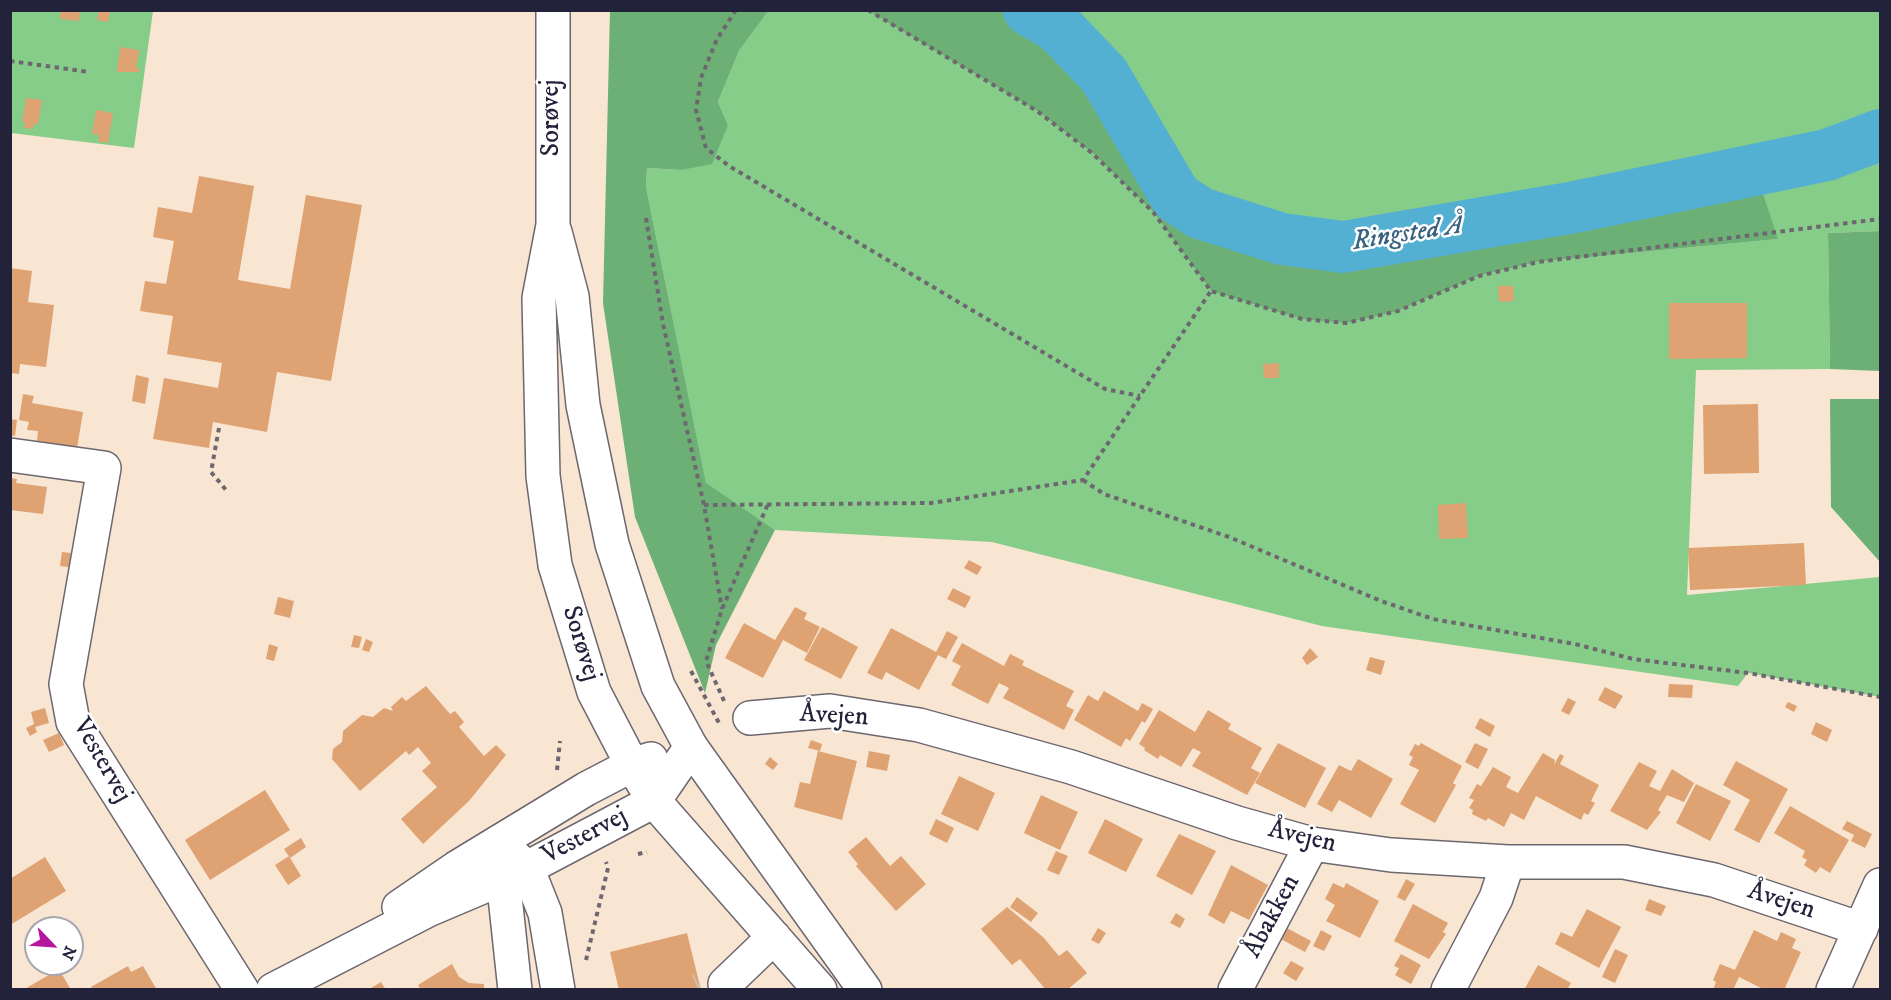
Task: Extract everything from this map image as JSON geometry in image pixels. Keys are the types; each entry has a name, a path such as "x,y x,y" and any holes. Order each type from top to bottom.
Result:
{"street":[{"name":"Sorøvej","path":"553,10 553,225 539,298 543,476 554,554 594,693 632,765 654,801 820,990"},
{"name":"Sorøvej","path":"553,225 572,296 584,405 612,544 658,686 691,747 865,990"},
{"name":"Vestervej","path":"10,455 104,468 66,684 73,722 242,990"},
{"name":"Åvejen","path":"733,718 830,711 919,725 1071,767 1238,823 1312,844 1391,855 1508,862 1624,862 1714,880 1861,929"},
{"path":"325,961 418,893 586,789 632,765 691,747"},
{"name":"Vestervej","path":"273,990 325,961 451,900 515,874 654,801 691,747"},
{"path":"499,842 515,874 545,913 571,980"},
{"name":"Åbakken","path":"1235,990 1312,844"},
{"path":"1448,990 1496,898 1508,862"},
{"path":"515,874 515,990"},
{"path":"1833,990 1881,885"},
{"path":"718,987 774,937"}],"path":[{"path":"736,10 717,39 701,78 696,110 706,147 729,166 1105,389 1140,396"},
{"path":"868,10 1037,111 1092,153 1153,212 1211,291 1302,319 1346,323 1398,311 1479,276 1538,261 1881,219"},
{"path":"10,61 89,72"},
{"path":"646,218 663,324 704,505 722,609"},
{"path":"1083,480 1211,291"},
{"path":"219,428 211,472 226,490"},
{"path":"704,505 931,503 1083,480 1104,494 1229,537 1381,601 1433,619 1575,644 1633,659 1748,673 1881,697"},
{"path":"733,718 706,661 722,609 768,504"},
{"path":"691,671 733,718"},
{"path":"556,771 560,741"},
{"path":"571,980 608,868 596,831"},
{"path":"638,855 647,852"}],"green space":[{"path":"772,10 868,11 1037,111 1092,153 1153,212 1211,291 1398,311 1479,276 1538,262 1777,239 1754,170 1575,207 1343,247 1282,239 1210,216 1176,197 1104,75 1058,27 1029,11 1880,11 1880,231 1828,233 1830,369 1696,370 1687,595 1880,577 1880,697 1748,673 1738,686 1322,626 992,542 775,530 706,484 646,187 647,168 681,170 728,125 718,102 739,51 767,13"},
{"path":"11,11 153,11 134,148 11,133"},
{"path":"610,11 772,11 767,13 739,51 718,102 728,125 712,164 681,170 647,168 646,187 706,483 775,530 716,645 705,693 635,517 603,303"},
{"path":"868,11 1029,11 1058,27 1104,75 1176,197 1200,213 1282,239 1343,247 1575,207 1755,170 1778,239 1538,262 1479,276 1398,311 1346,323 1302,319 1211,291 1153,212 1092,153 1037,111"},
{"path":"1880,231 1880,371 1830,369 1828,233"},
{"path":"1830,399 1880,399 1880,562 1831,507"}],"building":[{"path":"61,10 80,10 79,21 60,19"},
{"path":"99,10 110,11 108,22 97,20"},
{"path":"120,47 139,50 136,68 139,68 139,72 117,72"},
{"path":"26,98 42,100 38,124 34,124 33,129 24,128 25,122 22,122"},
{"path":"96,110 113,113 108,143 98,141 99,135 92,134"},
{"path":"199,176 254,186 238,280 290,289 306,195 362,205 331,381 277,372 267,432 213,422 209,448 153,439 164,378 218,388 222,363 167,354 173,316 140,311 145,281 166,284 174,241 153,237 158,207 192,213"},
{"path":"10,268 32,271 28,302 54,305 46,367 20,364 19,374 10,373"},
{"path":"1498,286 1513,286 1514,301 1499,302"},
{"path":"1669,303 1747,303 1747,358 1669,359"},
{"path":"1279,363 1279,378 1264,378 1263,364"},
{"path":"136,375 149,378 145,404 132,401"},
{"path":"23,394 34,396 32,403 83,412 77,448 37,441 38,431 27,430 29,422 19,420"},
{"path":"1758,404 1759,473 1704,474 1703,405"},
{"path":"10,419 17,420 15,436 10,435"},
{"path":"10,478 17,479 16,483 47,487 43,514 10,510"},
{"path":"1466,503 1468,538 1439,539 1438,505"},
{"path":"1804,543 1806,585 1690,590 1688,548"},
{"path":"62,552 71,553 69,567 60,566"},
{"path":"969,560 982,567 977,575 964,568"},
{"path":"953,588 971,597 965,608 947,599"},
{"path":"278,597 294,601 290,618 274,614"},
{"path":"795,607 807,613 804,619 820,627 807,653 783,640 763,678 725,658 744,623 775,640"},
{"path":"822,627 858,647 841,679 804,660"},
{"path":"891,628 936,652 947,631 958,637 946,659 938,655 919,690 886,672 882,680 867,673"},
{"path":"354,635 362,637 359,648 351,647"},
{"path":"366,639 373,642 369,652 362,650"},
{"path":"962,643 1004,666 1010,654 1024,661 1022,665 1074,691 1066,706 1074,710 1064,730 1003,698 1009,688 999,683 988,704 951,685 961,666 952,661"},
{"path":"269,644 278,647 274,661 266,659"},
{"path":"1310,648 1318,657 1307,665 1302,658"},
{"path":"1370,657 1385,661 1381,675 1366,670"},
{"path":"1669,684 1693,685 1692,698 1668,697"},
{"path":"426,686 450,714 455,711 464,722 459,727 484,756 496,745 506,755 469,801 423,844 401,819 437,787 422,771 431,763 418,747 409,755 406,751 360,791 332,759 333,749 342,742 343,731 362,715 373,717 384,708 393,711 391,707 402,697 406,701"},
{"path":"1605,687 1623,696 1615,709 1598,700"},
{"path":"1104,691 1138,711 1142,703 1153,709 1145,723 1142,721 1130,741 1126,738 1121,747 1074,720 1088,695 1098,701"},
{"path":"1568,698 1576,702 1569,715 1561,711"},
{"path":"1788,702 1797,706 1794,712 1785,707"},
{"path":"45,708 49,723 35,727 37,732 30,736 26,728 34,724 31,712"},
{"path":"1159,710 1195,732 1208,710 1231,724 1228,729 1262,748 1251,768 1260,773 1247,795 1192,766 1201,752 1193,748 1181,767 1160,755 1158,759 1144,750 1145,748 1139,744"},
{"path":"1480,718 1495,726 1490,737 1475,728"},
{"path":"1816,722 1832,730 1827,742 1811,734"},
{"path":"59,733 64,745 49,752 43,740"},
{"path":"811,740 822,744 820,751 808,748"},
{"path":"1278,743 1326,768 1305,808 1255,783"},
{"path":"1421,743 1462,766 1453,783 1456,785 1435,823 1400,804 1419,770 1409,765 1413,757 1409,755 1415,744 1419,746"},
{"path":"1475,743 1488,749 1478,769 1465,762"},
{"path":"818,751 857,761 842,820 794,807 800,782 810,784"},
{"path":"869,751 890,755 887,771 866,767"},
{"path":"1543,753 1555,760 1554,765 1560,754 1564,756 1560,764 1599,785 1591,801 1595,803 1588,815 1584,813 1581,820 1536,796 1524,820 1511,813 1504,827 1488,818 1486,821 1472,814 1473,810 1469,808 1474,800 1469,798 1477,784 1481,786 1493,767 1511,777 1506,787 1518,793"},
{"path":"770,757 778,764 773,770 765,764"},
{"path":"1358,759 1393,779 1371,818 1339,800 1332,812 1317,804 1339,765 1351,771"},
{"path":"1736,761 1788,789 1759,843 1734,830 1750,800 1723,785"},
{"path":"1639,762 1657,771 1649,786 1660,791 1672,769 1694,783 1684,802 1667,795 1658,810 1661,812 1647,830 1610,811"},
{"path":"959,776 995,793 978,831 941,814"},
{"path":"1696,784 1731,801 1710,841 1676,823"},
{"path":"265,790 290,830 210,880 185,840"},
{"path":"1041,795 1078,812 1060,850 1024,833"},
{"path":"1790,806 1849,840 1830,873 1820,867 1816,873 1804,865 1807,860 1802,857 1805,851 1774,833"},
{"path":"936,819 954,828 947,843 929,834"},
{"path":"1105,819 1143,839 1126,872 1088,853"},
{"path":"1847,821 1872,834 1865,848 1851,841 1854,835 1842,829"},
{"path":"1179,834 1216,851 1192,895 1156,876"},
{"path":"866,837 890,866 901,856 926,884 896,911 856,866 858,864 848,852"},
{"path":"301,838 306,847 290,858 284,849"},
{"path":"1056,851 1068,856 1059,875 1047,870"},
{"path":"289,856 301,876 288,885 275,865"},
{"path":"45,857 66,891 10,925 10,879"},
{"path":"1231,865 1268,885 1249,920 1231,911 1224,924 1208,915"},
{"path":"1406,879 1415,884 1405,901 1397,897"},
{"path":"1333,883 1344,888 1346,883 1379,901 1360,938 1326,921 1335,905 1325,899"},
{"path":"1017,897 1038,913 1031,922 1010,907"},
{"path":"1649,899 1666,906 1661,916 1645,910"},
{"path":"1413,904 1448,923 1443,932 1446,934 1429,959 1394,941"},
{"path":"1007,907 1043,937 1059,956 1067,950 1087,973 1067,990 1046,990 1020,959 1012,965 981,929"},
{"path":"1587,909 1621,927 1599,968 1555,944 1561,932 1572,937"},
{"path":"1176,913 1185,919 1180,928 1170,923"},
{"path":"1285,927 1311,941 1305,952 1279,938"},
{"path":"1098,928 1106,933 1099,944 1091,940"},
{"path":"1321,930 1332,936 1324,951 1313,946"},
{"path":"1754,930 1777,941 1781,932 1796,939 1792,948 1801,952 1784,990 1765,990 1739,977 1733,990 1713,990 1716,982 1713,980 1720,964 1735,970"},
{"path":"687,933 701,990 619,990 610,952"},
{"path":"1615,949 1628,955 1615,983 1602,977"},
{"path":"1401,954 1421,965 1411,984 1395,975 1399,968 1394,966"},
{"path":"1291,961 1304,968 1296,981 1283,973"},
{"path":"452,964 459,977 469,983 484,984 484,990 421,990 418,985"},
{"path":"1538,965 1571,983 1567,990 1524,990"},
{"path":"128,966 131,972 143,966 157,990 92,990 91,987"},
{"path":"47,976 63,976 71,990 23,990"},
{"path":"381,982 386,990 368,990"}],"waterway":[{"name":"Ringsted Å","path":"1029,10 1058,27 1104,75 1176,197 1200,213 1282,239 1343,247 1575,207 1827,155 1880,135"}]}
